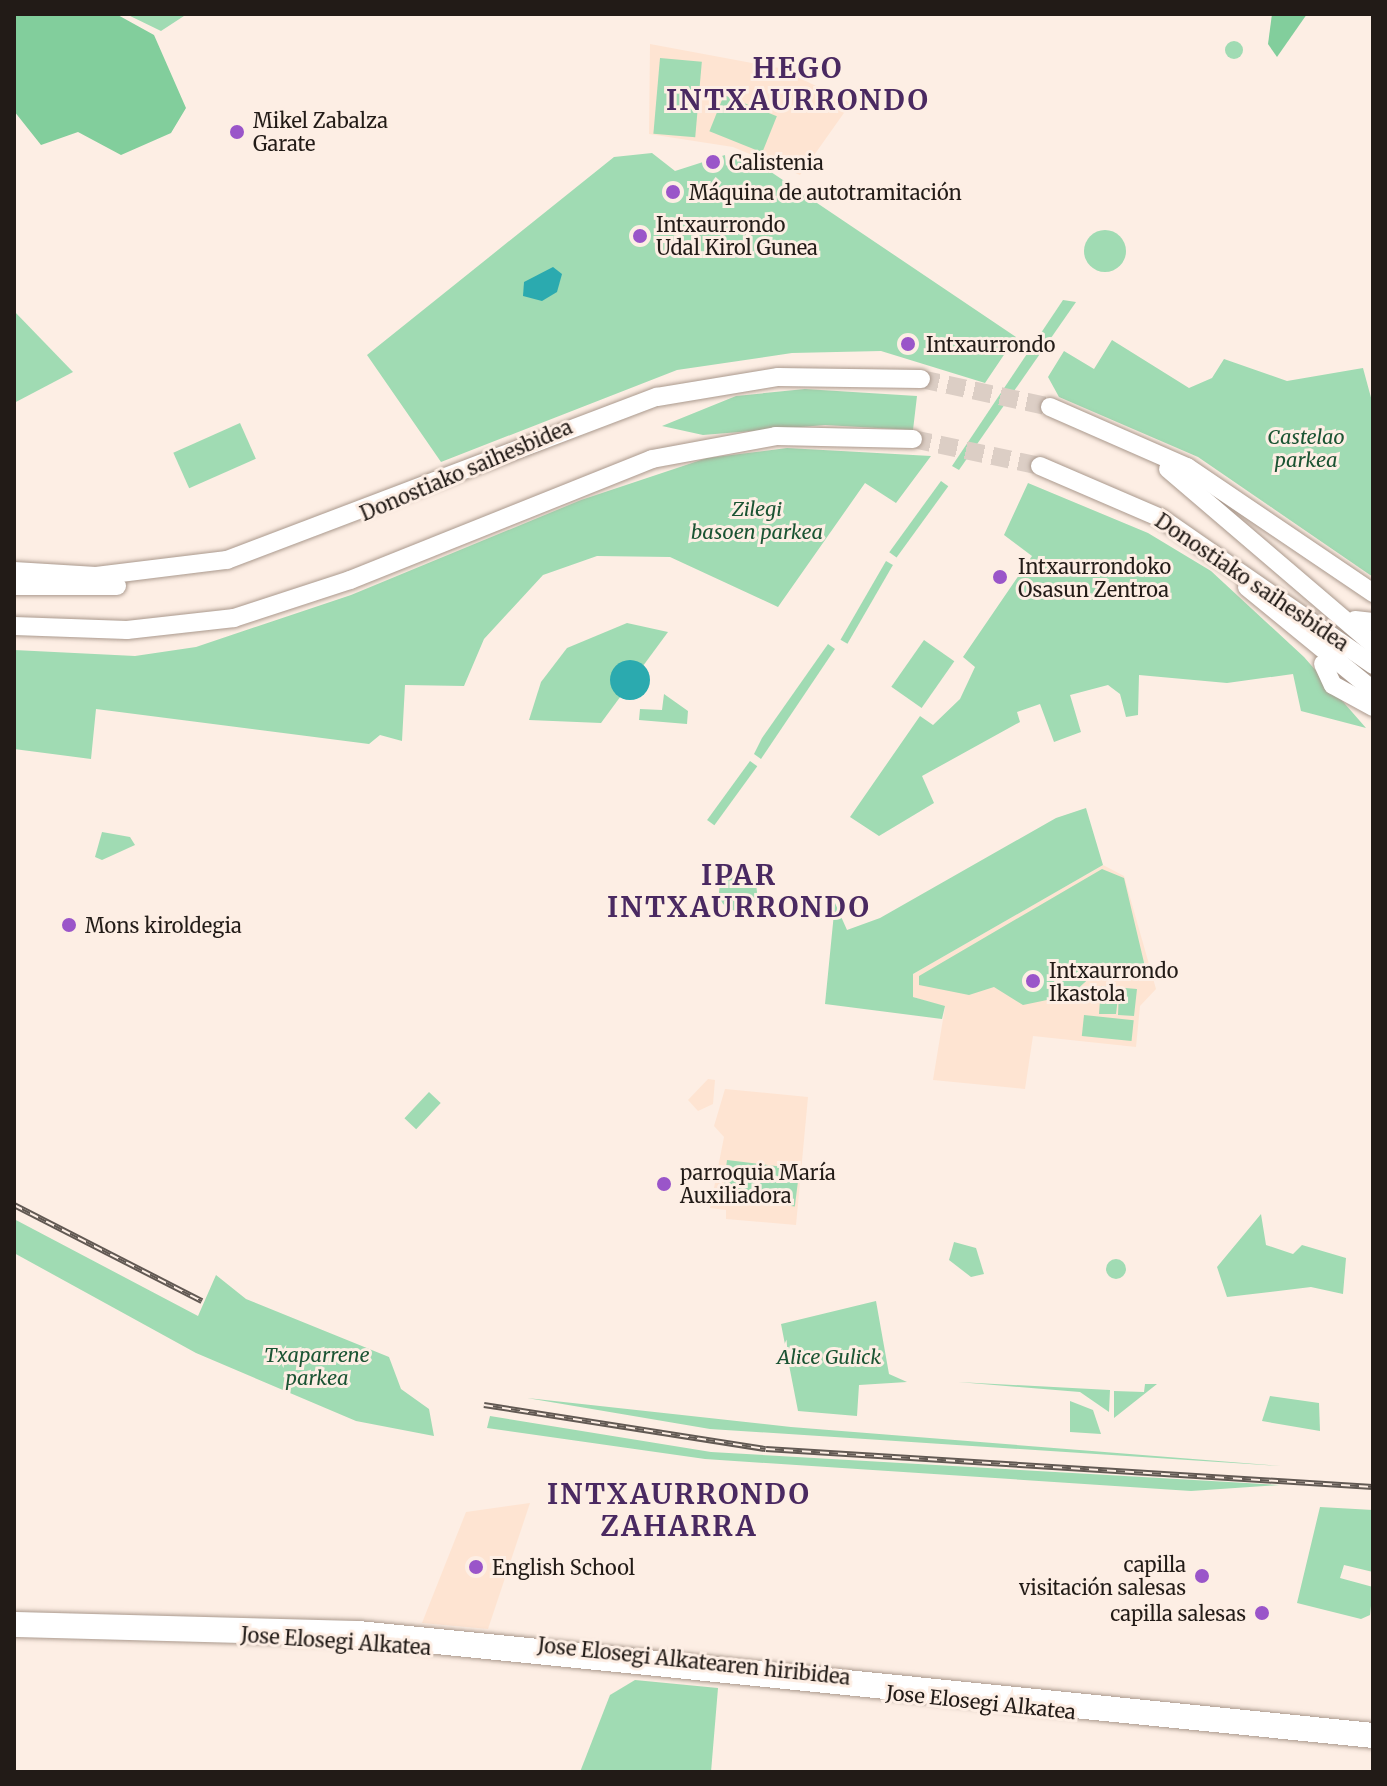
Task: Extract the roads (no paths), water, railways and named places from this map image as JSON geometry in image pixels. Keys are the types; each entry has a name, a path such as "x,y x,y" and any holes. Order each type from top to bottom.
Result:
{"highway":[{"name":"Donostiako saihesbidea","path":"14,571 96,576 227,560 657,397 778,377 921,379"},
{"path":"1050,407 1128,438 1217,485 1373,593"},
{"path":"14,626 155,628 234,618 314,594 577,484 667,455 776,436 913,439"},
{"path":"1128,438 1212,501 1373,644"},
{"name":"Donostiako saihesbidea","path":"1040,466 1127,501 1205,546 1373,665"},
{"path":"1205,546 1307,642 1373,690"},
{"path":"14,586 147,583 227,560"},
{"path":"14,636 134,636 155,628"},
{"path":"1323,664 1333,685 1373,707"}],"main road":[{"name":"Jose Elosegi Alkatearen hiribidea","path":"14,1619 359,1628 1373,1730"},
{"name":"Jose Elosegi Alkatea","path":"14,1630 357,1639 1373,1741"}],"water":[{"path":"553,267 562,274 557,292 542,301 523,296 524,282"},
{"path":"630,660 644,666 650,680 644,694 630,700 616,694 610,680 616,666"}],"tunnel":[{"path":"921,379 1050,407"},
{"path":"913,439 1040,466"}],"railway":[{"path":"14,1205 202,1301"},
{"path":"484,1405 766,1449 1373,1487"}],"place":[{"name":"Mikel Zabalza Garate","path":"237,132"},
{"name":"Calistenia","path":"713,162"},
{"name":"Máquina de autotramitación","path":"673,192"},
{"name":"Intxaurrondo Udal Kirol Gunea","path":"640,236"},
{"name":"Intxaurrondo","path":"908,344"},
{"name":"Intxaurrondoko Osasun Zentroa","path":"1000,577"},
{"name":"Mons kiroldegia","path":"69,925"},
{"name":"Intxaurrondo Ikastola","path":"1033,981"},
{"name":"parroquia María Auxiliadora","path":"664,1184"},
{"name":"English School","path":"476,1567"},
{"name":"capilla visitación salesas","path":"1202,1576"},
{"name":"capilla salesas","path":"1262,1613"}],"district":[{"name":"HEGO INTXAURRONDO","path":"798,84"},
{"name":"IPAR INTXAURRONDO","path":"739,891"},
{"name":"INTXAURRONDO ZAHARRA","path":"679,1510"}],"park label":[{"name":"Castelao parkea","path":"1306,448"},
{"name":"Zilegi basoen parkea","path":"757,520"},
{"name":"Alice Gulick","path":"829,1356"},
{"name":"Txaparrene parkea","path":"317,1366"}]}
